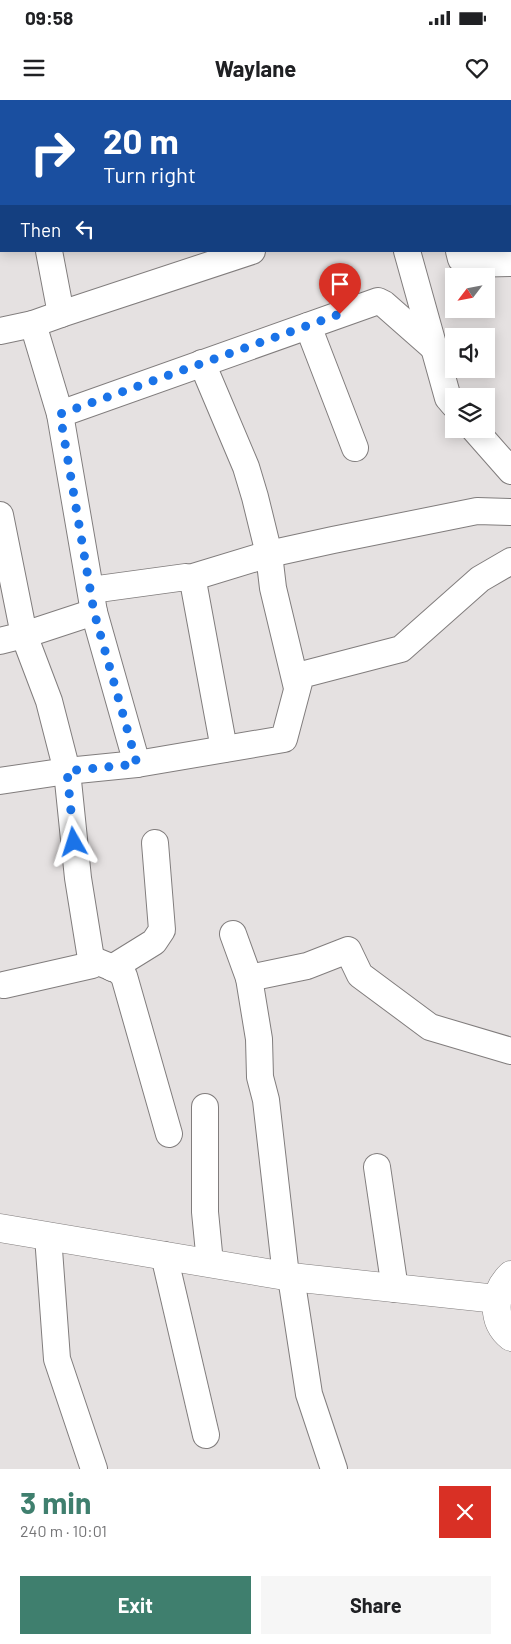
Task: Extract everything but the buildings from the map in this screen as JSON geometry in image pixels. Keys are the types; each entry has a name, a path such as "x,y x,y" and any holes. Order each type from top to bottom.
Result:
{"street":[{"path":"49,252 61,314"},
{"path":"0,331 34,324 249,252"},
{"path":"408,252 445,388"},
{"path":"460,252 461,259 467,264 511,263"},
{"path":"60,414 378,301 384,304 434,348"},
{"path":"34,324 60,414 92,601 137,764"},
{"path":"308,326 355,448"},
{"path":"202,363 246,467 269,554 273,588 297,688"},
{"path":"482,438 511,471"},
{"path":"12,638 92,601 190,578 269,554 476,511 511,512"},
{"path":"0,515 12,638 49,701 67,771 78,878 102,964"},
{"path":"0,781 67,771 137,764 284,739 301,674 401,649 480,579 511,561"},
{"path":"190,578 195,585 224,749"},
{"path":"1,985 102,964 154,942 162,930 155,843"},
{"path":"233,934 249,978 258,1039 260,1077 266,1100 288,1276 308,1394 334,1469"},
{"path":"249,978 307,966 348,950 360,975 430,1027 511,1051"},
{"path":"102,964 122,973 124,976 169,1134"},
{"path":"205,1107 205,1212 210,1263"},
{"path":"377,1167 395,1289"},
{"path":"0,1228 288,1276 497,1299"},
{"path":"48,1236 57,1359 94,1469"},
{"path":"164,1255 206,1435"},
{"path":"511,1275 501,1286 496,1312 500,1325 511,1337"}],"route":[{"path":"74,842 67,771 137,764 94,612 60,414 340,314"}]}
